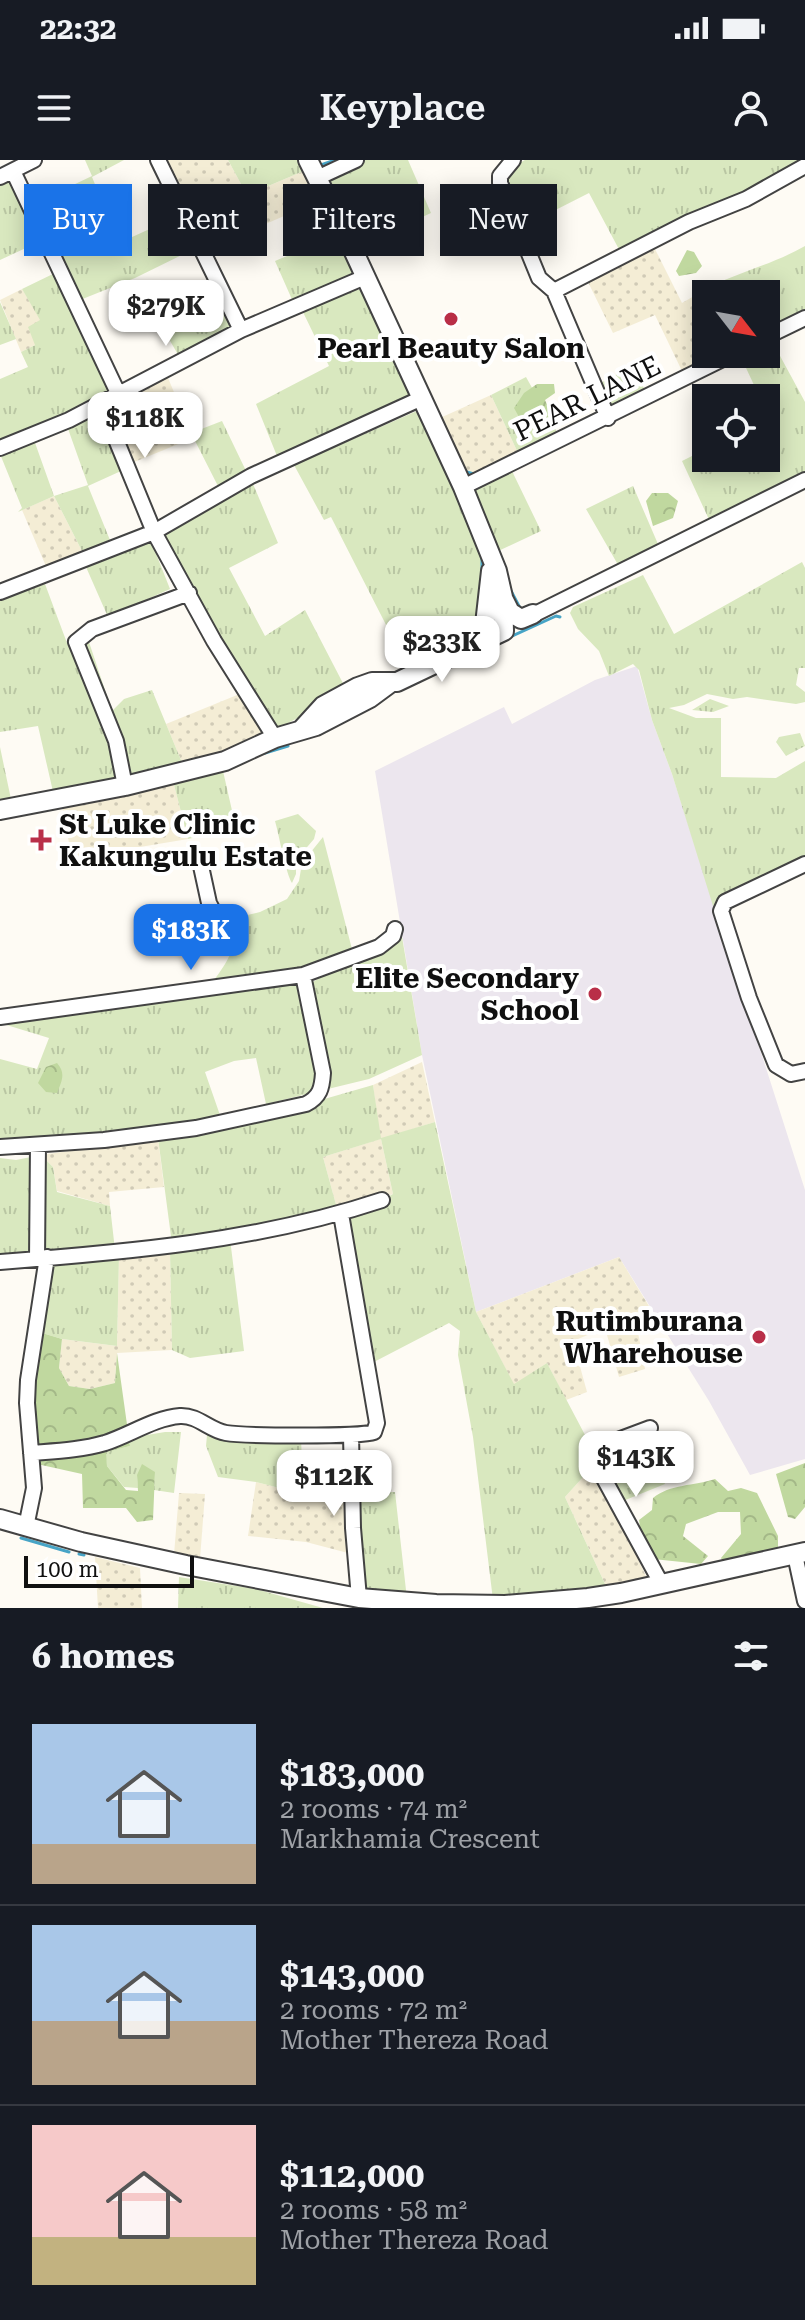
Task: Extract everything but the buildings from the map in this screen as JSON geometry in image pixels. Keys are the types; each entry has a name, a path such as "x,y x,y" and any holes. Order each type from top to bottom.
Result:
{"street":[{"path":"34,160 6,174 118,393"},
{"path":"158,160 241,330"},
{"path":"308,160 463,487 497,571 503,597 504,631"},
{"path":"317,178 356,160"},
{"path":"513,160 499,180 539,278 554,291 608,418"},
{"path":"554,291 689,222 746,199 805,166"},
{"path":"0,448 101,403 241,330 365,277"},
{"path":"780,330 805,318"},
{"name":"PEAR LANE","path":"463,487 706,368"},
{"path":"0,592 154,532 251,476 422,398"},
{"path":"101,403 154,532 214,641 275,738"},
{"path":"503,597 510,612 521,619 805,480"},
{"path":"483,642 492,564"},
{"path":"125,786 116,741 76,642 83,634 189,593"},
{"path":"0,810 125,786 225,761 275,738 316,726 389,684 483,642 533,614"},
{"path":"199,857 209,903 229,942"},
{"path":"805,864 725,902 721,911 749,998 776,1065 791,1074 805,1071"},
{"path":"0,1017 303,975 379,947 393,936 395,929"},
{"path":"0,1147 104,1140 196,1128 314,1100 323,1087 323,1073 303,975"},
{"path":"26,1527 34,1488 28,1380 42,1258 38,1145"},
{"path":"0,1262 194,1243 341,1214 382,1200"},
{"path":"31,1453 96,1445 179,1416 190,1416 226,1433 370,1434 377,1423 341,1214"},
{"path":"650,1428 602,1446 596,1464 661,1583"},
{"path":"351,1435 353,1528 359,1598"},
{"path":"0,1519 81,1542 359,1598 436,1604 504,1606 622,1600 661,1583 800,1553 805,1601"}],"shaded area":[{"path":"166,160 228,160 241,184 177,184"},
{"path":"306,170 313,184 283,184 283,216 267,223 267,187"},
{"path":"654,247 682,303 692,297 692,366 682,371 655,315 613,333 588,282"},
{"path":"22,289 41,320 35,345 21,352 0,300"},
{"path":"166,373 193,438 127,465 109,403"},
{"path":"491,395 518,453 474,474 468,473 462,470 440,418"},
{"path":"54,496 84,555 48,571 22,510"},
{"path":"637,666 805,1190 805,1459 750,1475 709,1401 619,1257 476,1312 422,1055 375,771 504,707 512,724 595,680"},
{"path":"242,693 258,715 261,732 258,739 183,765 166,724"},
{"path":"173,781 188,839 122,850 73,864 62,806"},
{"path":"422,1062 435,1122 381,1139 393,1194 338,1212 323,1157 380,1139 373,1085"},
{"path":"158,1138 164,1187 109,1192 110,1206 57,1191 53,1167 41,1155"},
{"path":"170,1251 172,1350 117,1353 115,1383 90,1389 69,1386 59,1368 62,1339 117,1346 119,1256"},
{"path":"619,1257 652,1311 635,1317 645,1369 619,1377 605,1328 573,1341 587,1392 566,1400 547,1363 514,1385 476,1312"},
{"path":"594,1465 652,1589 611,1597 565,1497"},
{"path":"256,1482 303,1494 350,1494 348,1553 306,1542 248,1536"},
{"path":"179,1493 205,1494 199,1572 173,1567"},
{"path":"95,1557 140,1568 142,1608 98,1608"}],"green space":[{"path":"85,160 124,160 92,177 95,184 75,184 92,176"},
{"path":"228,160 301,160 306,170 267,187 267,184 241,184"},
{"path":"364,160 408,160 418,184 328,184 326,180"},
{"path":"525,160 805,160 805,166 622,255 589,193 557,209 557,184 505,184 508,169"},
{"path":"11,180 24,206 24,249 0,260 0,181"},
{"path":"424,197 431,213 424,216"},
{"path":"148,230 148,256 180,256 135,278 80,300 58,256 132,256 132,237"},
{"path":"805,246 805,309 780,323 780,280 725,280"},
{"path":"687,250 694,252 702,266 696,273 679,276 676,271"},
{"path":"287,256 348,256 357,274 294,304 275,261"},
{"path":"57,272 110,392 0,443 0,379 28,367 21,352 35,345 28,327 40,320 22,289"},
{"path":"208,281 234,329 180,358 151,308"},
{"path":"349,290 360,290 367,301 411,393 408,400 279,461 256,404 329,366 302,310"},
{"path":"0,302 16,339 0,345"},
{"path":"780,356 805,402 805,480 712,526 682,461 692,456 692,472 780,472 780,384 753,384 746,368 780,368"},
{"path":"632,366 645,390 608,411 595,386"},
{"path":"526,377 558,434 518,453 491,395"},
{"path":"537,384 554,384 555,393 545,400 554,421 551,430 545,434 539,429 535,416 519,417 514,408 524,393"},
{"path":"419,410 482,558 482,605 469,641 426,662 407,666 331,517 324,520 294,465"},
{"path":"95,411 121,471 88,486 112,545 84,555 54,496 88,485 67,426"},
{"path":"222,421 248,475 220,490 191,433"},
{"path":"34,440 54,496 18,512 22,508 0,454"},
{"path":"511,469 541,531 494,553 472,495 474,486"},
{"path":"253,484 278,543 229,568 265,636 305,610 347,691 279,728 272,725 159,532"},
{"path":"633,486 661,551 621,570 586,509"},
{"path":"652,493 668,493 678,501 673,518 653,526 646,501"},
{"path":"151,541 170,589 108,617 86,567"},
{"path":"802,562 805,568 805,668 799,668 796,685 805,692 805,702 796,704 747,697 733,699 707,694 669,708 696,718 721,718 721,777 776,778 805,761 805,858 738,890 713,906 652,720 639,670 633,664 609,676 599,651 578,629 570,613 573,607 643,575 674,634"},
{"path":"45,584 67,643 87,636 112,711 124,699 152,690 183,765 54,796 38,726 0,732 0,600"},
{"path":"710,699 729,706 713,712 692,710"},
{"path":"800,733 805,746 786,756 776,742 779,737"},
{"path":"0,747 12,804 0,806"},
{"path":"223,771 236,828 188,839 173,781"},
{"path":"298,814 316,831 314,839 296,860 292,883 275,821"},
{"path":"323,837 353,953 330,966 212,983 231,953 235,918 260,912 287,899 299,881 302,863"},
{"path":"401,931 422,1055 369,1079 266,1104 256,1058 234,1061 205,1072 221,1118 18,1153 0,1151 0,1059 37,1069 49,1038 0,1023 286,982 311,983"},
{"path":"57,1063 62,1074 57,1093 46,1092 38,1083 46,1067"},
{"path":"373,1085 381,1138 435,1122 476,1312 514,1384 547,1363 594,1452 594,1465 565,1497 611,1597 494,1608 473,1437 458,1355 460,1331 449,1323 372,1363 370,1335 345,1220 393,1194 381,1139 323,1157 338,1212 172,1244 158,1138 307,1104"},
{"path":"41,1155 53,1167 57,1192 110,1206 115,1250 0,1264 0,1158 16,1160"},
{"path":"230,1239 244,1351 190,1358 172,1350 170,1251"},
{"path":"119,1256 117,1346 62,1339 39,1332 40,1264"},
{"path":"39,1332 62,1339 59,1368 69,1386 90,1389 115,1383 117,1353 130,1446 106,1452 107,1466 126,1490 138,1491 137,1475 142,1464 155,1472 153,1520 137,1522 126,1508 83,1508 82,1474 37,1464 27,1406"},
{"path":"650,1426 665,1451 651,1454 665,1484 618,1503 601,1460 604,1447"},
{"path":"181,1432 174,1493 154,1490 155,1472 137,1475 138,1488 124,1487 107,1466 105,1452 130,1446 129,1438"},
{"path":"207,1435 301,1437 303,1494 256,1482 218,1477 206,1446"},
{"path":"805,1463 805,1507 795,1519 788,1517 776,1474"},
{"path":"715,1479 728,1491 741,1488 757,1493 778,1536 778,1550 725,1566 721,1558 741,1534 740,1512 718,1512 686,1524 683,1536 708,1556 701,1564 653,1559 643,1549 639,1520 652,1510 653,1498 675,1488"},
{"path":"355,1492 395,1492 408,1608 362,1604"},
{"path":"179,1577 256,1589 323,1608 178,1608"}],"waterway":[{"path":"318,166 335,160"},
{"path":"463,471 474,474 486,468"},
{"path":"478,547 482,558 482,575"},
{"path":"509,587 520,608"},
{"path":"508,638 556,616 560,617"},
{"path":"471,638 477,622"},
{"path":"265,753 288,746"},
{"path":"21,1538 69,1552"},
{"path":"79,1554 84,1555"}],"place":[{"name":"Pearl Beauty Salon","path":"451,319"},
{"name":"St Luke Clinic Kakungulu Estate","path":"41,840"},
{"name":"Elite Secondary School","path":"595,994"},
{"name":"Rutimburana Wharehouse","path":"759,1337"}]}
